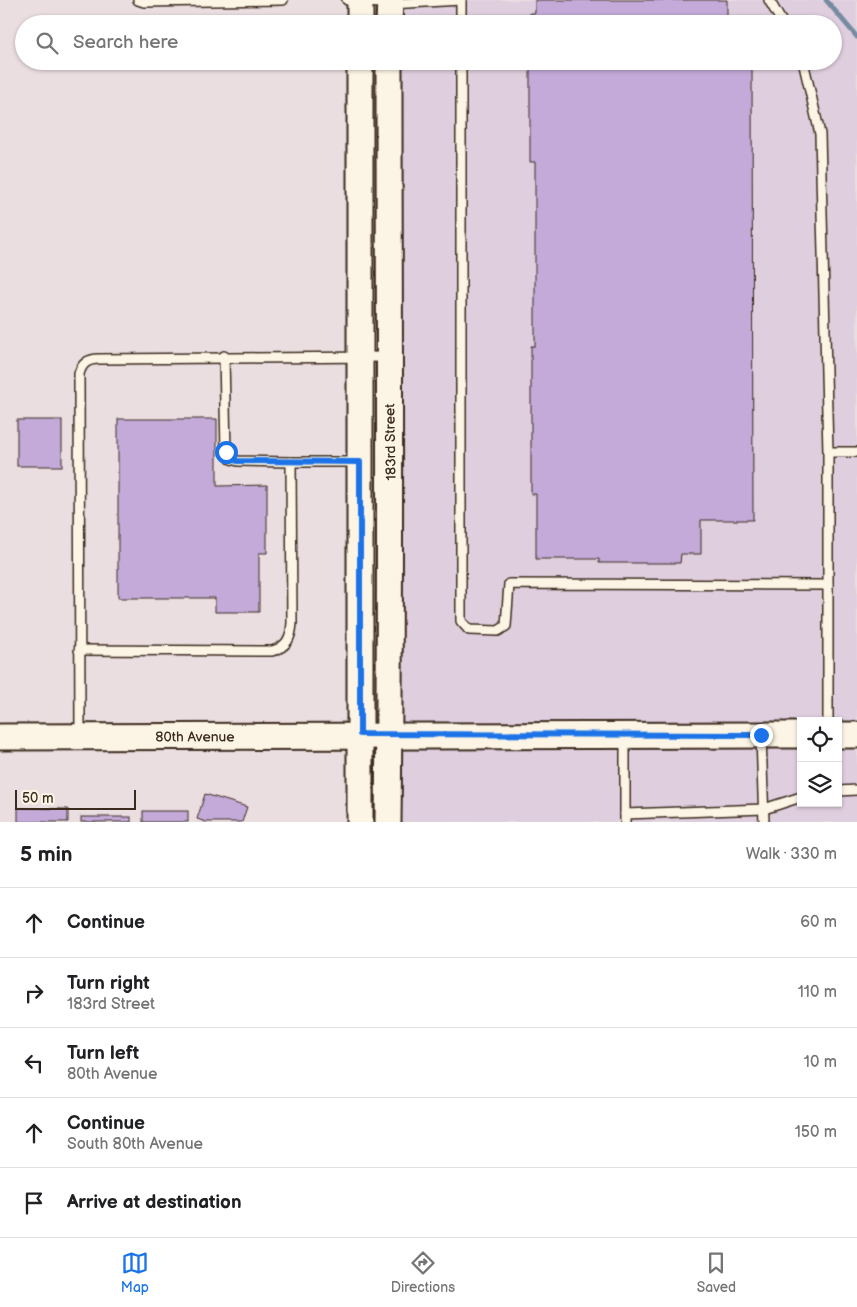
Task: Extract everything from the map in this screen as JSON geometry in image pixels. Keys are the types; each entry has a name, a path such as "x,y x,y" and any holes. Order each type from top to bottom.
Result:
{"street":[{"path":"360,70 360,822"},
{"name":"183rd Street","path":"388,822 391,462 389,70"},
{"name":"80th Avenue","path":"0,737 360,734 797,735"},
{"path":"842,735 857,735"}],"lane":[{"path":"138,0 144,2 283,0"},
{"path":"357,6 390,9 461,0 461,15"},
{"path":"770,0 778,15"},
{"path":"461,70 461,621 469,630 498,631 506,626 509,584 828,585"},
{"path":"804,70 820,134 828,452 828,717"},
{"path":"224,356 226,452 230,459 238,461 360,462"},
{"path":"80,737 79,374 81,366 91,359 224,356 389,356"},
{"path":"828,452 857,452"},
{"path":"79,650 272,651 281,649 287,643 292,623 290,462"},
{"path":"625,735 626,818 764,809 797,798"},
{"path":"761,735 764,822"},
{"path":"842,791 857,790"}],"shaded area":[{"path":"382,0 857,0 857,730 842,730 842,717 797,717 797,730 381,731 382,70 842,70 842,15 382,15"},
{"path":"797,741 797,807 842,807 842,741 857,741 857,822 382,822 382,742"}],"building":[{"path":"535,0 727,0 727,15 530,15 530,13 535,13"},
{"path":"530,70 752,70 753,520 701,520 701,554 681,554 680,563 599,563 599,559 536,559 536,494 531,494 531,346 535,346 535,162 530,162"},
{"path":"118,419 217,419 217,486 267,485 267,553 259,553 259,612 215,612 215,598 118,598"},
{"path":"17,420 62,420 62,466 17,466"},
{"path":"205,794 247,807 242,822 206,822 197,819"},
{"path":"18,808 68,809 68,822 18,822"},
{"path":"143,811 188,811 188,822 143,822"},
{"path":"81,817 131,817 131,822 81,822"}],"waterway":[{"path":"826,0 839,15"},
{"path":"842,19 857,37"}],"route":[{"path":"226,452 230,459 238,461 360,462 360,734 761,735"}]}
